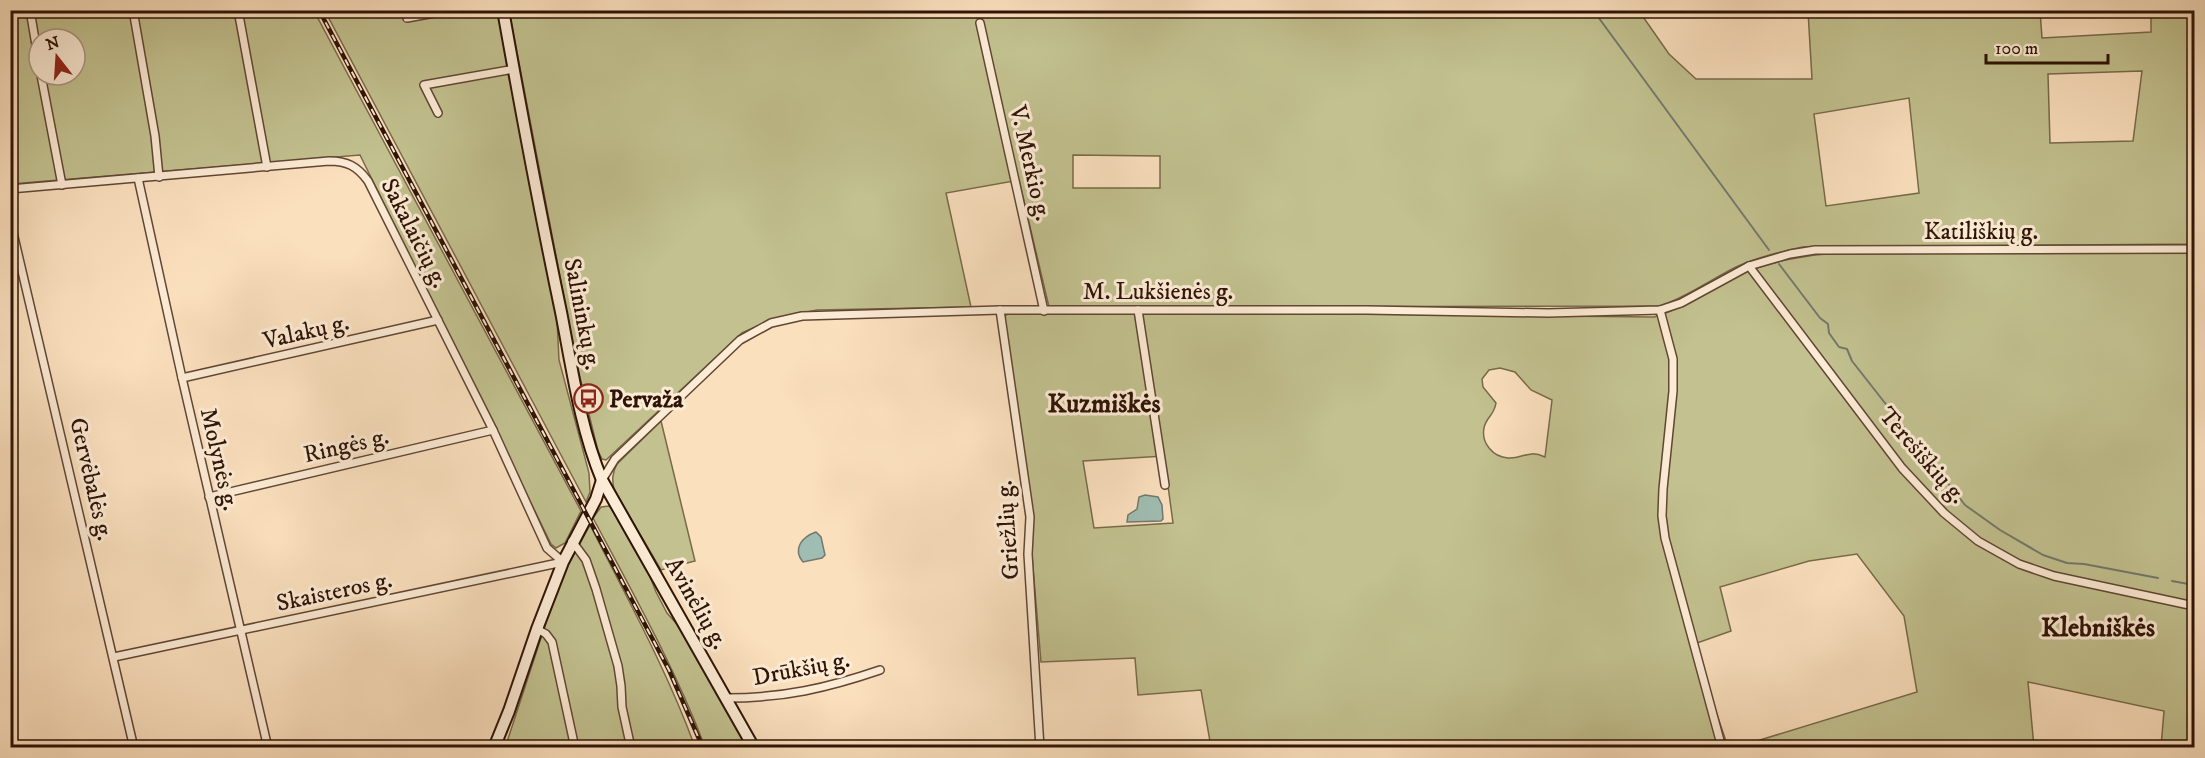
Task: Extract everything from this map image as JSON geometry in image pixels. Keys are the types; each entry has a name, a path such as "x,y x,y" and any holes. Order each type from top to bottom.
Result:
{"main road":[{"name":"Salininkų g.","path":"503,10 583,421 591,454 602,480"},
{"path":"494,747 562,562 596,499 602,480"},
{"name":"Avinėlių g.","path":"602,480 754,747"}],"street":[{"path":"30,10 33,27"},
{"path":"133,10 155,136 159,177"},
{"path":"238,10 267,167"},
{"path":"407,18 451,10"},
{"name":"V. Merkio g.","path":"980,23 1044,310"},
{"path":"438,112 424,85 514,69"},
{"path":"43,87 62,185"},
{"name":"Sakalaičių g.","path":"10,189 338,161 349,163 362,173 438,320 547,548 562,562"},
{"name":"Molynės g.","path":"138,178 209,497 268,747"},
{"name":"Gervėbalės g.","path":"10,220 134,747"},
{"name":"Katiliškių g.","path":"1768,260 1815,250 2194,249"},
{"name":"M. Lukšienės g.","path":"602,480 615,459 740,340 755,330 802,316 1000,310 1537,312 1660,310 1681,303 1749,267 1768,260"},
{"name":"Terešiškių g.","path":"1749,267 1902,468 1944,513 1978,541 2019,564 2054,576 2194,606"},
{"name":"Griežlių g.","path":"1000,310 1030,517 1028,556 1040,747"},
{"path":"1138,310 1165,485"},
{"path":"1660,310 1673,359 1673,391 1662,498 1665,538 1722,747"},
{"name":"Valakų g.","path":"182,378 438,320"},
{"name":"Ringės g.","path":"209,497 492,430"},
{"path":"572,541 586,560 596,589 618,666 622,707 631,747"},
{"name":"Skaisteros g.","path":"114,657 562,562"},
{"path":"537,629 550,637 552,642 574,747"},
{"name":"Drūkšių g.","path":"727,698 784,696 824,688 880,670"}],"shaded area":[{"path":"11,11 314,11 581,511 565,543 556,548 551,544 360,155 11,184"},
{"path":"325,11 498,11 557,320 559,360 589,473 590,492 586,502"},
{"path":"509,11 1639,11 1669,54 1696,79 1812,79 1808,11 2040,11 2042,38 2151,32 2151,11 2194,11 2194,244 1803,247 1744,263 1680,298 1660,306 1049,307 1019,180 946,193 971,307 817,310 772,319 742,333 606,460 602,459 598,451 577,365","holes":["2142,71 2133,141 2050,143 2048,74","1909,98 1919,193 1826,206 1814,114","1073,155 1160,156 1160,188 1073,188"]},
{"path":"2194,251 2194,747 2161,747 2164,711 2028,682 2034,747 1737,747 1917,692 1904,616 1857,554 1809,561 1720,587 1731,631 1697,643 1712,700 1728,747 1211,747 1201,690 1138,695 1135,658 1041,662 1032,556 1033,522 1004,317 1008,314 1271,313 1654,317 1756,268 1790,259 1826,254","holes":["1500,368 1515,372 1531,390 1552,400 1545,457 1534,454 1513,458 1503,457 1493,452 1486,444 1484,428 1496,403 1483,387 1482,379 1489,370","1164,456 1173,523 1094,528 1083,461"]},
{"path":"661,421 695,561 661,570 614,490 613,480 617,464"},
{"path":"609,506 647,569 667,613 683,631 747,747 705,747 667,660 593,518 601,507"},
{"path":"590,525 659,662 695,747 505,748 560,580"}],"water":[{"path":"1145,495 1158,497 1162,505 1163,519 1161,521 1127,522 1128,515 1137,509 1139,497"},
{"path":"816,532 821,537 825,555 822,558 803,562 798,553 800,544"}],"waterway":[{"path":"1593,10 1769,250"},
{"path":"1779,264 1820,318 1828,324 1829,333 1839,347 1847,349 1852,361 1965,505 2000,530 2043,555 2067,563 2158,578"},
{"path":"2172,581 2194,585"}],"railway":[{"path":"319,10 669,670 703,748"}],"place":[{"name":"Pervaža","path":"588,399"}],"district":[{"name":"Kuzmiškės","path":"1104,403"},
{"name":"Klebniškės","path":"2098,627"}]}
